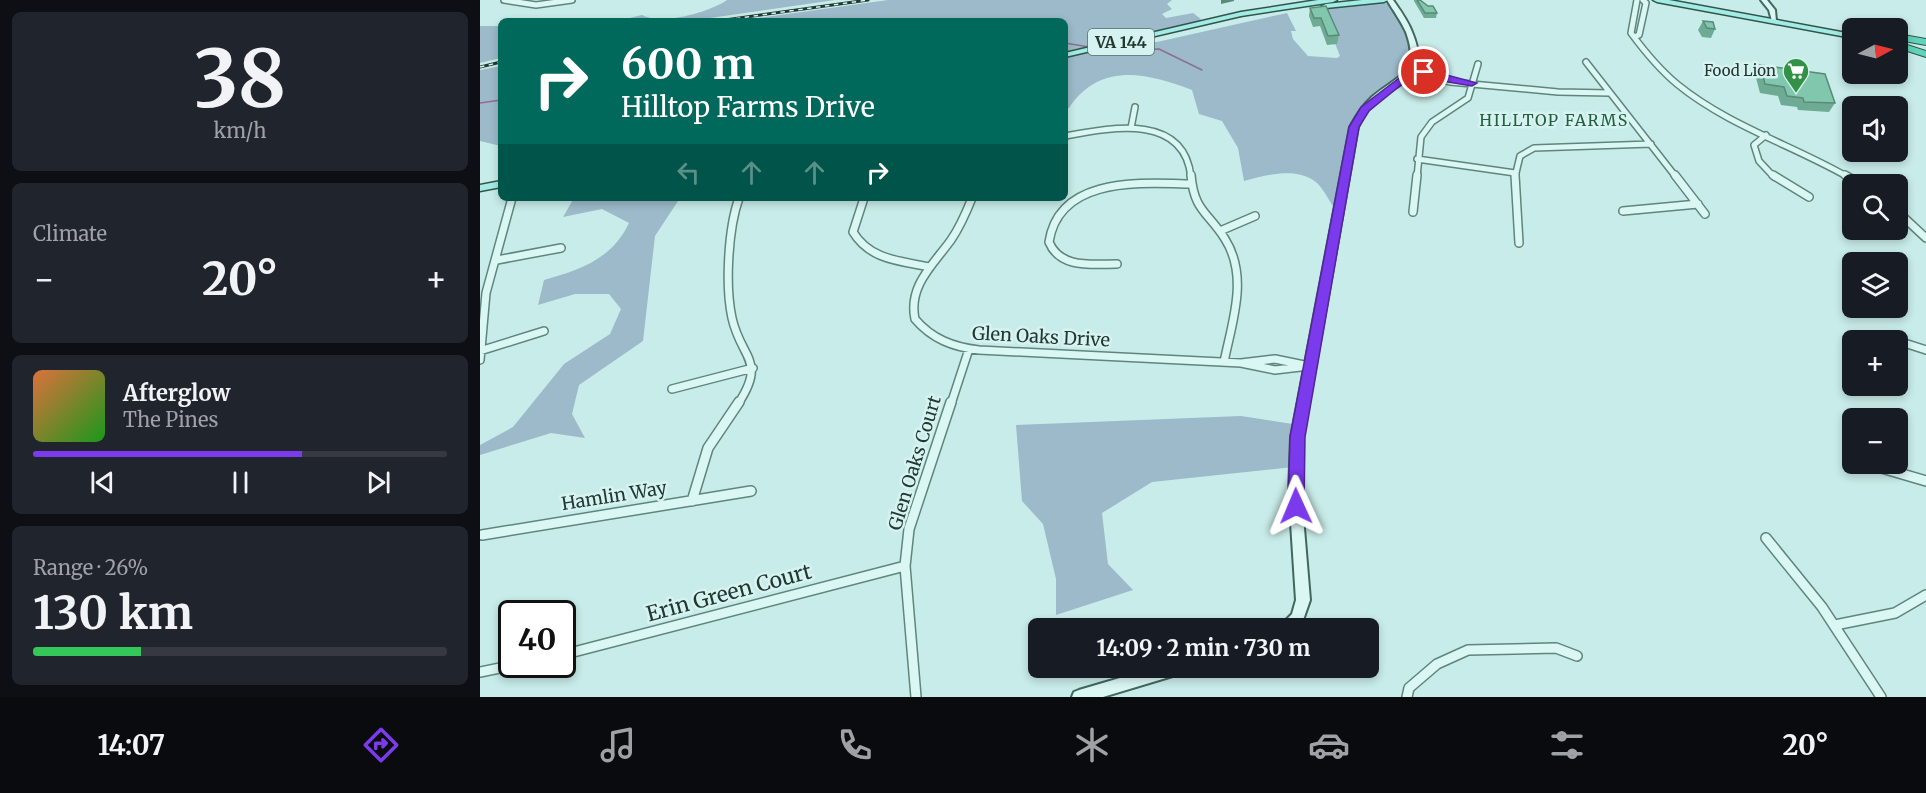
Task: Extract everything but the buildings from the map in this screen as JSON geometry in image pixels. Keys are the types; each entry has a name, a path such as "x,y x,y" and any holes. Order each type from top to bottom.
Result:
{"highway":[{"path":"1908,39 1926,43"},
{"path":"1908,48 1926,52"}],"main road":[{"name":"VA 144","path":"1068,54 1241,14 1334,0"},
{"name":"VA 144","path":"1176,30 1305,9 1384,0"},
{"path":"1657,0 1842,26"},
{"path":"1696,0 1774,16 1842,33"},
{"path":"480,189 498,185"}],"street":[{"path":"504,0 536,5 572,0"},
{"path":"1297,618 1303,600 1295,468 1309,366 1354,127 1365,109 1399,84 1411,72 1415,58 1414,47 1390,0"},
{"path":"1637,0 1631,33 1664,73 1687,94 1843,174"},
{"path":"1634,38 1639,35 1646,3 1643,0"},
{"path":"1764,0 1774,16"},
{"path":"1586,62 1705,214"},
{"path":"1413,212 1418,145 1425,130 1469,96 1478,63"},
{"path":"1411,72 1422,77 1553,93 1610,93"},
{"path":"1131,128 1135,107"},
{"path":"1068,136 1131,128 1153,132 1176,144 1188,160 1190,184 1201,210 1220,231 1233,253 1240,291 1224,362"},
{"path":"1766,135 1754,145 1756,157 1782,183 1809,197"},
{"path":"1519,243 1515,173 1520,156 1534,148 1602,148 1651,144"},
{"path":"1417,159 1515,173"},
{"path":"1117,264 1073,262 1055,254 1051,249 1051,232 1062,211 1086,193 1104,187 1190,184"},
{"path":"480,360 486,293 512,201"},
{"path":"692,501 708,448 749,387 753,368 752,360 735,330 731,314 733,222 738,201"},
{"path":"863,201 853,232 859,245 871,253 930,267"},
{"name":"Glen Oaks Drive","path":"971,201 960,225 930,267 913,298 915,319 934,337 969,349 1241,363 1251,367 1297,370 1309,366"},
{"path":"1623,211 1698,204"},
{"path":"1220,231 1256,216"},
{"path":"1908,221 1926,238"},
{"path":"497,260 561,248"},
{"path":"481,351 544,332"},
{"path":"1908,344 1926,350"},
{"name":"Glen Oaks Court","path":"916,697 905,566 909,529 969,349"},
{"path":"672,389 753,368"},
{"path":"1902,474 1926,481"},
{"name":"Hamlin Way","path":"482,535 751,491"},
{"path":"1766,538 1781,561 1821,605 1881,697"},
{"name":"Erin Green Court","path":"576,651 905,566"},
{"path":"1835,625 1879,618 1900,611 1926,595"},
{"path":"1407,697 1409,688 1437,664 1468,650 1556,648 1577,656"},
{"path":"480,672 498,668"},
{"path":"1079,697 1143,678"}],"shaded area":[{"path":"727,0 835,0 710,18 673,18 698,13"},
{"path":"888,0 1172,0 1167,4 1172,9 1162,14 1166,18 1193,13 1201,19 1197,23 1068,52 1068,18 758,18"},
{"path":"1383,2 1388,4 1400,20 1411,45 1410,69 1392,87 1363,104 1356,113 1336,211 1317,183 1301,175 1281,173 1244,181 1238,148 1222,121 1199,114 1192,90 1142,76 1110,77 1095,83 1081,93 1068,108 1068,56 1124,43 1157,42 1287,13 1296,31 1291,31 1293,39 1308,56 1337,58 1340,56 1321,8"},
{"path":"642,15 650,18 630,18"},
{"path":"480,26 498,26 498,59 480,63"},
{"path":"498,67 498,145 480,141 480,70"},
{"path":"572,201 678,201 655,236 643,341 579,385 572,414 585,438 551,433 480,455 480,445 513,427 564,364 610,334 621,309 609,294 575,294 538,305 544,280 594,261 614,246 629,223 602,209 563,217"},
{"path":"1241,416 1299,425 1294,467 1152,482 1102,513 1108,564 1133,590 1056,615 1056,579 1043,524 1022,501 1016,425"}],"waterway":[{"path":"1068,44 1089,47"},
{"path":"1101,50 1159,49 1202,70"},
{"path":"480,103 498,100"}],"railway":[{"path":"739,18 868,0"},
{"path":"480,67 498,63"}],"place":[{"name":"Food Lion","path":"1796,94"}],"district":[{"name":"HILLTOP FARMS","path":"1554,120"}],"route":[{"path":"1296,506 1295,468 1298,437 1354,127 1365,109 1399,84 1411,72 1422,77 1472,83 1424,72"}]}
